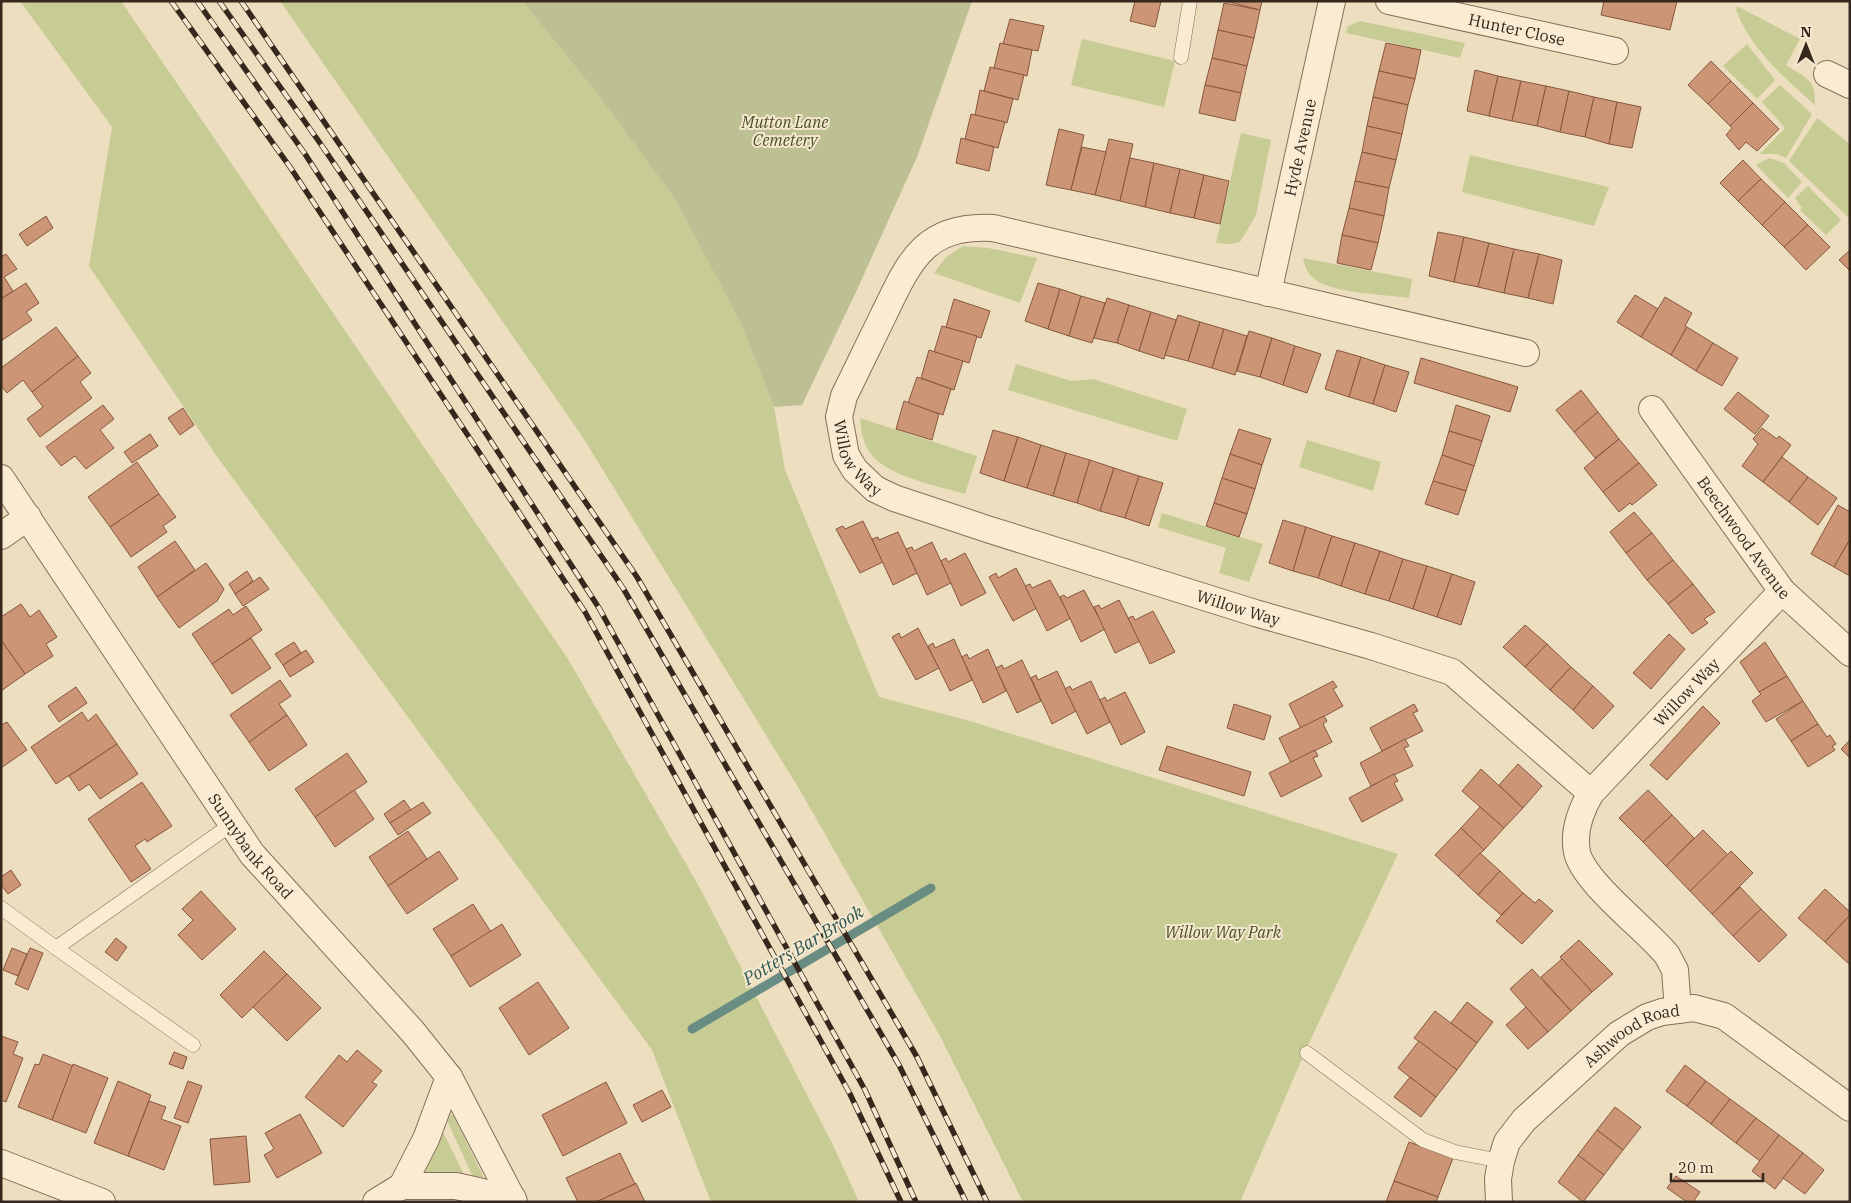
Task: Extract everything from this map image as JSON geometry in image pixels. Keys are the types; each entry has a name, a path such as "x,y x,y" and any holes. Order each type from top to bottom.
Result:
{"street":[{"name":"Hyde Avenue","path":"1268,293 1332,1"},
{"name":"Hunter Close","path":"1389,1 1615,52"},
{"name":"Willow Way","path":"1526,353 993,228 958,229 937,238 919,252 904,272 844,396 839,417 846,455 865,482 894,498 1255,614 1371,646 1452,672 1591,793"},
{"name":"Beechwood Avenue","path":"1652,408 1782,591 1850,653"},
{"name":"Sunnybank Road","path":"1,478 252,854 413,1032 449,1077 514,1200"},
{"path":"1,536 28,517"},
{"name":"Willow Way","path":"1678,1010 1675,970 1668,955 1597,884 1579,857 1578,829 1582,808 1591,793 1782,591"},
{"name":"Ashwood Road","path":"1499,1202 1501,1161 1507,1142 1524,1120 1619,1034 1647,1017 1694,1008 1724,1016 1850,1108"},
{"path":"376,1202 402,1186 426,1139 449,1077"},
{"path":"1,1163 102,1202"},
{"path":"402,1186 456,1186 514,1200"}],"lane":[{"path":"1181,57 1190,1"},
{"path":"56,948 232,824"},
{"path":"1,908 193,1045"},
{"path":"1307,1052 1423,1140 1455,1152 1501,1161"}],"green space":[{"path":"20,1 121,1 568,659 701,890 833,1145 859,1202 711,1202 652,1050 218,458 89,266 112,127"},
{"name":"Willow Way Park","path":"280,1 522,1 595,91 675,199 740,322 774,407 785,470 879,697 970,721 1398,854 1309,1043 1240,1202 1023,1202 940,1036 801,792 582,436"},
{"name":"Mutton Lane Cemetery","path":"522,1 972,1 917,157 802,405 774,407 740,322 675,199 595,91"},
{"path":"1737,6 1800,39 1786,65 1812,84 1815,105 1780,73 1759,50 1742,24 1736,10"},
{"path":"1360,21 1465,43 1460,58 1346,33 1348,26"},
{"path":"1082,39 1175,61 1164,107 1071,85"},
{"path":"1747,44 1775,80 1757,99 1723,66"},
{"path":"1780,85 1812,114 1786,158 1777,154 1760,154 1785,128 1762,102"},
{"path":"1817,118 1850,144 1850,219 1789,161"},
{"path":"1241,133 1271,140 1256,215 1240,242 1229,244 1216,243"},
{"path":"1470,155 1609,187 1594,226 1462,192"},
{"path":"1769,158 1784,163 1802,182 1788,198 1756,165"},
{"path":"1808,186 1841,220 1826,235 1800,210 1802,208 1795,198"},
{"path":"963,246 988,248 1037,258 1020,303 934,273 946,257"},
{"path":"1303,258 1412,279 1409,298 1349,291 1326,285 1317,281 1309,274"},
{"path":"1016,364 1071,381 1093,379 1187,409 1177,441 1008,390"},
{"path":"860,418 977,456 965,494 915,480 880,463 866,447"},
{"path":"1307,440 1381,462 1373,491 1299,467"},
{"path":"1162,513 1263,544 1249,582 1219,573 1226,548 1158,527"},
{"path":"453,1115 484,1178 473,1177 445,1116"},
{"path":"441,1128 463,1172 461,1176 423,1172"}],"building":[{"path":"1135,1 1161,1 1155,27 1130,21"},
{"path":"1225,1 1262,1 1260,10"},
{"path":"1604,1 1677,1 1670,30 1601,15"},
{"path":"1224,3 1260,10 1254,38 1218,30"},
{"path":"1010,19 1044,26 1038,51 1003,44"},
{"path":"1218,30 1254,38 1247,66 1212,58"},
{"path":"1000,43 1032,50 1027,76 994,68"},
{"path":"1386,43 1421,50 1415,79 1379,71"},
{"path":"1212,58 1247,66 1241,93 1205,85"},
{"path":"1711,61 1731,81 1708,104 1688,85"},
{"path":"990,67 1024,75 1018,100 984,91"},
{"path":"1475,70 1498,76 1489,116 1467,111"},
{"path":"1379,71 1415,79 1408,105 1373,97"},
{"path":"1498,76 1521,81 1512,121 1489,116"},
{"path":"1521,81 1546,86 1537,126 1512,121"},
{"path":"1731,81 1753,103 1730,126 1708,104"},
{"path":"1205,85 1241,93 1235,121 1199,113"},
{"path":"1546,86 1569,91 1560,132 1537,126"},
{"path":"980,90 1013,99 1007,123 975,115"},
{"path":"1569,91 1594,97 1585,137 1560,132"},
{"path":"1373,97 1408,105 1402,134 1367,126"},
{"path":"1594,97 1617,102 1609,144 1585,137"},
{"path":"1617,102 1641,107 1632,148 1609,144"},
{"path":"1753,103 1779,129 1757,151 1746,142 1739,150 1726,135 1732,128 1730,126"},
{"path":"971,114 1005,122 998,148 965,139"},
{"path":"1367,126 1402,134 1396,160 1362,152"},
{"path":"1059,129 1084,135 1071,190 1046,185"},
{"path":"961,138 994,147 989,171 956,163"},
{"path":"1109,139 1133,144 1120,201 1095,195"},
{"path":"1082,147 1106,152 1095,195 1071,190"},
{"path":"1362,152 1396,160 1389,188 1355,181"},
{"path":"1130,158 1154,163 1145,207 1120,201"},
{"path":"1743,160 1761,179 1738,201 1720,183"},
{"path":"1154,163 1180,169 1170,213 1145,207"},
{"path":"1180,169 1204,175 1194,218 1170,213"},
{"path":"1204,175 1229,181 1220,224 1194,218"},
{"path":"1761,179 1785,202 1762,225 1738,201"},
{"path":"1355,181 1389,188 1384,216 1349,208"},
{"path":"1785,202 1808,225 1784,247 1762,225"},
{"path":"1349,208 1384,216 1378,243 1342,235"},
{"path":"46,216 53,228 27,246 19,234"},
{"path":"1808,225 1830,247 1806,270 1784,247"},
{"path":"1438,232 1464,237 1454,282 1429,276"},
{"path":"1342,235 1378,243 1371,270 1337,263"},
{"path":"1464,237 1489,243 1478,287 1454,282"},
{"path":"1489,243 1514,249 1504,293 1478,287"},
{"path":"1514,249 1539,254 1528,298 1504,293"},
{"path":"1850,250 1850,271 1839,260"},
{"path":"6,254 17,269 4,277 13,291 1,299 1,257"},
{"path":"1539,254 1562,260 1553,304 1528,298"},
{"path":"26,283 39,303 26,312 32,320 1,341 1,299"},
{"path":"1038,283 1060,289 1048,329 1025,321"},
{"path":"1060,289 1081,296 1069,336 1048,329"},
{"path":"1635,295 1658,309 1641,337 1617,322"},
{"path":"1081,296 1105,303 1092,343 1069,336"},
{"path":"1665,297 1692,313 1685,326 1687,327 1671,355 1641,337"},
{"path":"1107,298 1129,305 1117,343 1094,338"},
{"path":"954,299 990,311 981,338 946,327"},
{"path":"1129,305 1151,312 1139,351 1117,343"},
{"path":"1151,312 1176,320 1164,359 1139,351"},
{"path":"1178,315 1200,322 1188,361 1165,355"},
{"path":"1200,322 1224,329 1212,368 1188,361"},
{"path":"942,326 977,336 969,363 934,352"},
{"path":"56,327 78,356 32,392 23,380 7,393 1,386 1,368"},
{"path":"1687,327 1713,343 1696,371 1671,355"},
{"path":"1224,329 1247,336 1235,375 1212,368"},
{"path":"1249,331 1272,338 1260,377 1237,371"},
{"path":"1272,338 1295,346 1283,385 1260,377"},
{"path":"1713,343 1738,358 1722,386 1696,371"},
{"path":"1295,346 1321,354 1307,393 1283,385"},
{"path":"929,350 963,361 954,390 921,378"},
{"path":"1337,350 1361,357 1349,397 1325,389"},
{"path":"78,356 91,373 80,382 92,398 40,437 27,419 43,407 32,392"},
{"path":"1361,357 1385,365 1373,404 1349,397"},
{"path":"1421,358 1518,387 1510,412 1414,383"},
{"path":"1385,365 1409,372 1396,412 1373,404"},
{"path":"917,377 951,389 943,415 908,403"},
{"path":"1581,390 1598,412 1574,432 1556,410"},
{"path":"1738,392 1769,416 1755,434 1724,409"},
{"path":"904,401 939,414 932,440 896,429"},
{"path":"103,405 114,419 100,430 114,448 86,469 75,456 61,466 46,447"},
{"path":"1456,405 1490,416 1482,441 1449,431"},
{"path":"183,408 194,425 180,435 168,418"},
{"path":"1598,412 1619,439 1595,458 1574,432"},
{"path":"1762,428 1777,439 1779,436 1791,445 1763,482 1742,466 1758,444 1753,439"},
{"path":"1239,429 1271,439 1262,465 1230,454"},
{"path":"993,430 1018,437 1004,481 980,473"},
{"path":"1449,431 1482,441 1474,466 1442,455"},
{"path":"150,434 158,446 132,463 124,452"},
{"path":"1018,437 1041,445 1027,488 1004,481"},
{"path":"1619,439 1639,463 1603,492 1584,468"},
{"path":"1041,445 1066,453 1053,496 1027,488"},
{"path":"1066,453 1090,460 1077,503 1053,496"},
{"path":"1230,454 1262,465 1255,489 1222,478"},
{"path":"1442,455 1474,466 1466,491 1433,481"},
{"path":"1782,457 1808,477 1789,502 1763,482"},
{"path":"1090,460 1114,468 1100,511 1077,503"},
{"path":"137,462 159,494 110,527 88,497"},
{"path":"1639,463 1657,485 1632,505 1630,503 1619,512 1603,492"},
{"path":"1114,468 1139,476 1125,518 1100,511"},
{"path":"1139,476 1163,483 1149,526 1125,518"},
{"path":"1808,477 1837,498 1818,525 1789,502"},
{"path":"1222,478 1255,489 1247,514 1214,503"},
{"path":"1433,481 1466,491 1458,515 1425,504"},
{"path":"159,494 176,517 163,526 167,532 131,557 110,527"},
{"path":"1214,503 1247,514 1239,537 1206,526"},
{"path":"1838,505 1850,512 1850,539 1834,567 1811,554"},
{"path":"1634,512 1652,533 1626,553 1610,532"},
{"path":"1283,520 1306,527 1293,571 1269,563"},
{"path":"863,521 883,562 860,573 836,529 843,526 845,529"},
{"path":"1306,527 1332,536 1318,578 1293,571"},
{"path":"898,532 917,573 893,585 872,539 878,537 879,540"},
{"path":"1652,533 1673,560 1647,580 1626,553"},
{"path":"1332,536 1355,543 1341,586 1318,578"},
{"path":"1850,539 1850,576 1834,567"},
{"path":"175,541 195,570 157,597 138,567"},
{"path":"932,542 951,583 927,595 906,549 912,547 914,551"},
{"path":"1355,543 1380,551 1365,594 1341,586"},
{"path":"1380,551 1403,559 1389,601 1365,594"},
{"path":"965,553 986,593 961,606 941,561 946,558 948,562"},
{"path":"1403,559 1427,566 1413,609 1389,601"},
{"path":"1673,560 1693,584 1668,604 1647,580"},
{"path":"206,563 224,589 217,601 179,628 157,597"},
{"path":"1427,566 1452,574 1437,617 1413,609"},
{"path":"1016,568 1037,608 1013,621 989,577 996,573 998,578"},
{"path":"247,571 253,581 235,594 229,584"},
{"path":"1452,574 1475,582 1461,625 1437,617"},
{"path":"260,577 269,589 243,606 235,594"},
{"path":"1050,580 1071,618 1047,631 1025,586 1030,584 1032,588"},
{"path":"1693,584 1715,612 1704,619 1708,623 1692,634 1668,604"},
{"path":"1084,590 1105,629 1081,642 1060,597 1064,595 1067,598"},
{"path":"1119,600 1140,641 1115,653 1094,607 1099,605 1101,609"},
{"path":"21,604 30,617 39,610 57,637 46,644 53,656 25,674 1,640 1,617"},
{"path":"246,606 262,630 212,664 192,634 229,609 233,615"},
{"path":"1153,611 1175,652 1150,664 1128,618 1133,616 1135,620"},
{"path":"1525,625 1547,644 1525,667 1503,647"},
{"path":"918,628 939,668 916,680 892,637 899,633 901,638"},
{"path":"1669,634 1685,649 1651,689 1633,673"},
{"path":"251,638 271,668 232,694 212,664"},
{"path":"954,639 972,680 950,691 928,646 933,643 935,648"},
{"path":"1,640 25,674 1,691"},
{"path":"294,642 301,653 283,665 275,654"},
{"path":"1765,642 1787,676 1759,692 1740,662"},
{"path":"1547,644 1571,667 1550,690 1525,667"},
{"path":"988,649 1006,691 983,703 962,657 967,654 969,659"},
{"path":"306,650 314,662 290,677 283,665"},
{"path":"1022,660 1041,701 1017,713 996,668 1002,665 1004,669"},
{"path":"1571,667 1593,686 1573,710 1550,690"},
{"path":"1057,671 1076,711 1052,724 1031,678 1036,675 1038,680"},
{"path":"1787,676 1803,701 1766,722 1752,701 1761,694 1759,692"},
{"path":"280,680 291,696 279,704 287,715 249,742 230,715"},
{"path":"1091,681 1110,722 1087,734 1065,689 1070,686 1072,690"},
{"path":"1333,681 1337,687 1333,689 1343,706 1301,729 1289,704"},
{"path":"1593,686 1614,706 1593,729 1573,710"},
{"path":"76,687 87,703 59,722 48,706"},
{"path":"1125,692 1145,732 1121,745 1100,700 1105,697 1107,701"},
{"path":"1803,701 1818,724 1791,741 1776,719"},
{"path":"1234,704 1271,716 1264,740 1227,728"},
{"path":"1414,704 1418,711 1413,713 1423,731 1382,751 1370,728"},
{"path":"1703,706 1720,723 1667,780 1650,765"},
{"path":"82,712 88,721 96,714 117,744 56,784 31,747"},
{"path":"287,715 307,745 269,771 249,742"},
{"path":"1324,716 1327,721 1323,724 1332,742 1291,763 1279,738"},
{"path":"7,722 27,750 1,768 1,725"},
{"path":"1818,724 1827,737 1830,735 1836,744 1832,746 1835,750 1808,767 1791,741"},
{"path":"1405,739 1409,746 1404,748 1413,766 1371,786 1360,763"},
{"path":"1850,740 1850,758 1841,749"},
{"path":"117,744 138,774 100,799 89,784 79,791 69,776"},
{"path":"1167,746 1251,772 1244,796 1159,770"},
{"path":"1315,750 1318,756 1313,758 1322,776 1281,797 1269,773"},
{"path":"347,753 367,782 315,817 295,789"},
{"path":"1518,764 1542,786 1523,808 1499,785"},
{"path":"1481,769 1523,808 1504,828 1462,791"},
{"path":"1394,774 1398,781 1394,783 1403,800 1362,822 1349,798"},
{"path":"142,782 172,826 147,842 145,839 135,846 151,869 131,882 88,819"},
{"path":"354,790 374,819 335,847 315,817"},
{"path":"1648,790 1672,815 1643,842 1619,818"},
{"path":"404,800 411,810 390,823 384,814"},
{"path":"423,802 431,813 398,835 390,823"},
{"path":"1480,807 1504,828 1484,850 1461,828"},
{"path":"1672,815 1694,838 1666,866 1643,842"},
{"path":"1461,828 1484,850 1458,876 1435,855"},
{"path":"1703,830 1728,855 1690,891 1666,866"},
{"path":"408,831 427,859 388,886 369,857"},
{"path":"439,851 458,879 407,914 388,886"},
{"path":"1731,851 1753,873 1712,914 1690,891"},
{"path":"1480,853 1500,871 1478,895 1458,876"},
{"path":"11,870 21,885 8,894 1,885 1,877"},
{"path":"1500,871 1523,893 1501,915 1478,895"},
{"path":"1740,887 1761,909 1733,936 1712,914"},
{"path":"1825,889 1850,912 1850,915 1825,942 1798,918"},
{"path":"201,891 236,929 202,960 178,935 193,920 182,909"},
{"path":"1523,893 1535,903 1539,899 1553,911 1522,944 1496,921"},
{"path":"473,904 491,932 451,956 433,929"},
{"path":"1761,909 1787,935 1759,962 1733,936"},
{"path":"1850,915 1850,963 1849,964 1825,942"},
{"path":"502,924 521,955 470,987 451,956"},
{"path":"116,938 127,947 117,961 105,952"},
{"path":"1579,940 1613,974 1592,992 1560,957"},
{"path":"12,948 27,954 18,976 3,970"},
{"path":"30,948 43,953 28,990 15,984"},
{"path":"264,951 287,974 242,1018 220,995"},
{"path":"1562,959 1592,992 1571,1011 1541,977"},
{"path":"1532,969 1571,1011 1548,1032 1510,989"},
{"path":"287,974 321,1008 287,1041 253,1007"},
{"path":"538,982 569,1028 529,1055 499,1008"},
{"path":"1467,1002 1493,1022 1477,1043 1451,1023"},
{"path":"1526,1007 1548,1032 1528,1049 1506,1025"},
{"path":"1435,1011 1477,1043 1457,1070 1414,1038"},
{"path":"1,1036 18,1042 13,1054 23,1058 6,1102 1,1100"},
{"path":"1419,1041 1457,1070 1436,1097 1398,1068"},
{"path":"357,1050 382,1071 372,1082 377,1085 343,1127 305,1097 339,1055 347,1062"},
{"path":"174,1052 187,1057 183,1069 169,1064"},
{"path":"43,1054 73,1066 52,1120 18,1107 35,1064 39,1065"},
{"path":"73,1064 108,1078 86,1133 52,1120"},
{"path":"1685,1065 1706,1081 1687,1106 1666,1091"},
{"path":"1410,1077 1436,1097 1421,1117 1394,1097"},
{"path":"118,1081 151,1095 128,1156 94,1143"},
{"path":"188,1081 202,1086 188,1123 174,1118"},
{"path":"1706,1081 1730,1099 1711,1124 1687,1106"},
{"path":"606,1082 627,1123 563,1156 542,1115"},
{"path":"662,1090 671,1107 642,1122 633,1105"},
{"path":"1730,1099 1756,1118 1736,1143 1711,1124"},
{"path":"149,1101 166,1107 161,1119 181,1126 164,1170 128,1156"},
{"path":"1615,1107 1641,1127 1623,1150 1597,1130"},
{"path":"300,1114 322,1153 277,1178 264,1155 274,1149 265,1133"},
{"path":"1756,1118 1779,1135 1760,1161 1736,1143"},
{"path":"1597,1130 1623,1150 1604,1175 1578,1155"},
{"path":"1779,1135 1803,1153 1775,1189 1752,1171"},
{"path":"246,1136 250,1182 214,1185 210,1139"},
{"path":"1409,1142 1453,1158 1438,1197 1394,1181"},
{"path":"620,1153 635,1184 596,1202 578,1202 566,1178"},
{"path":"1803,1153 1824,1170 1805,1194 1783,1178"},
{"path":"1578,1155 1604,1175 1583,1202 1558,1182"},
{"path":"1676,1176 1700,1192 1693,1202 1687,1202 1667,1188"},
{"path":"1394,1181 1438,1197 1436,1202 1386,1202"},
{"path":"635,1184 645,1202 596,1202"}],"waterway":[{"name":"Potters Bar Brook","path":"692,1029 931,888"}],"railway":[{"path":"171,1 290,167 585,612 850,1094 901,1202"},
{"path":"197,1 305,154 599,608 865,1090 916,1202"},
{"path":"219,1 320,143 623,588 899,1065 966,1202"},
{"path":"241,1 637,577 917,1057 987,1202"}]}
